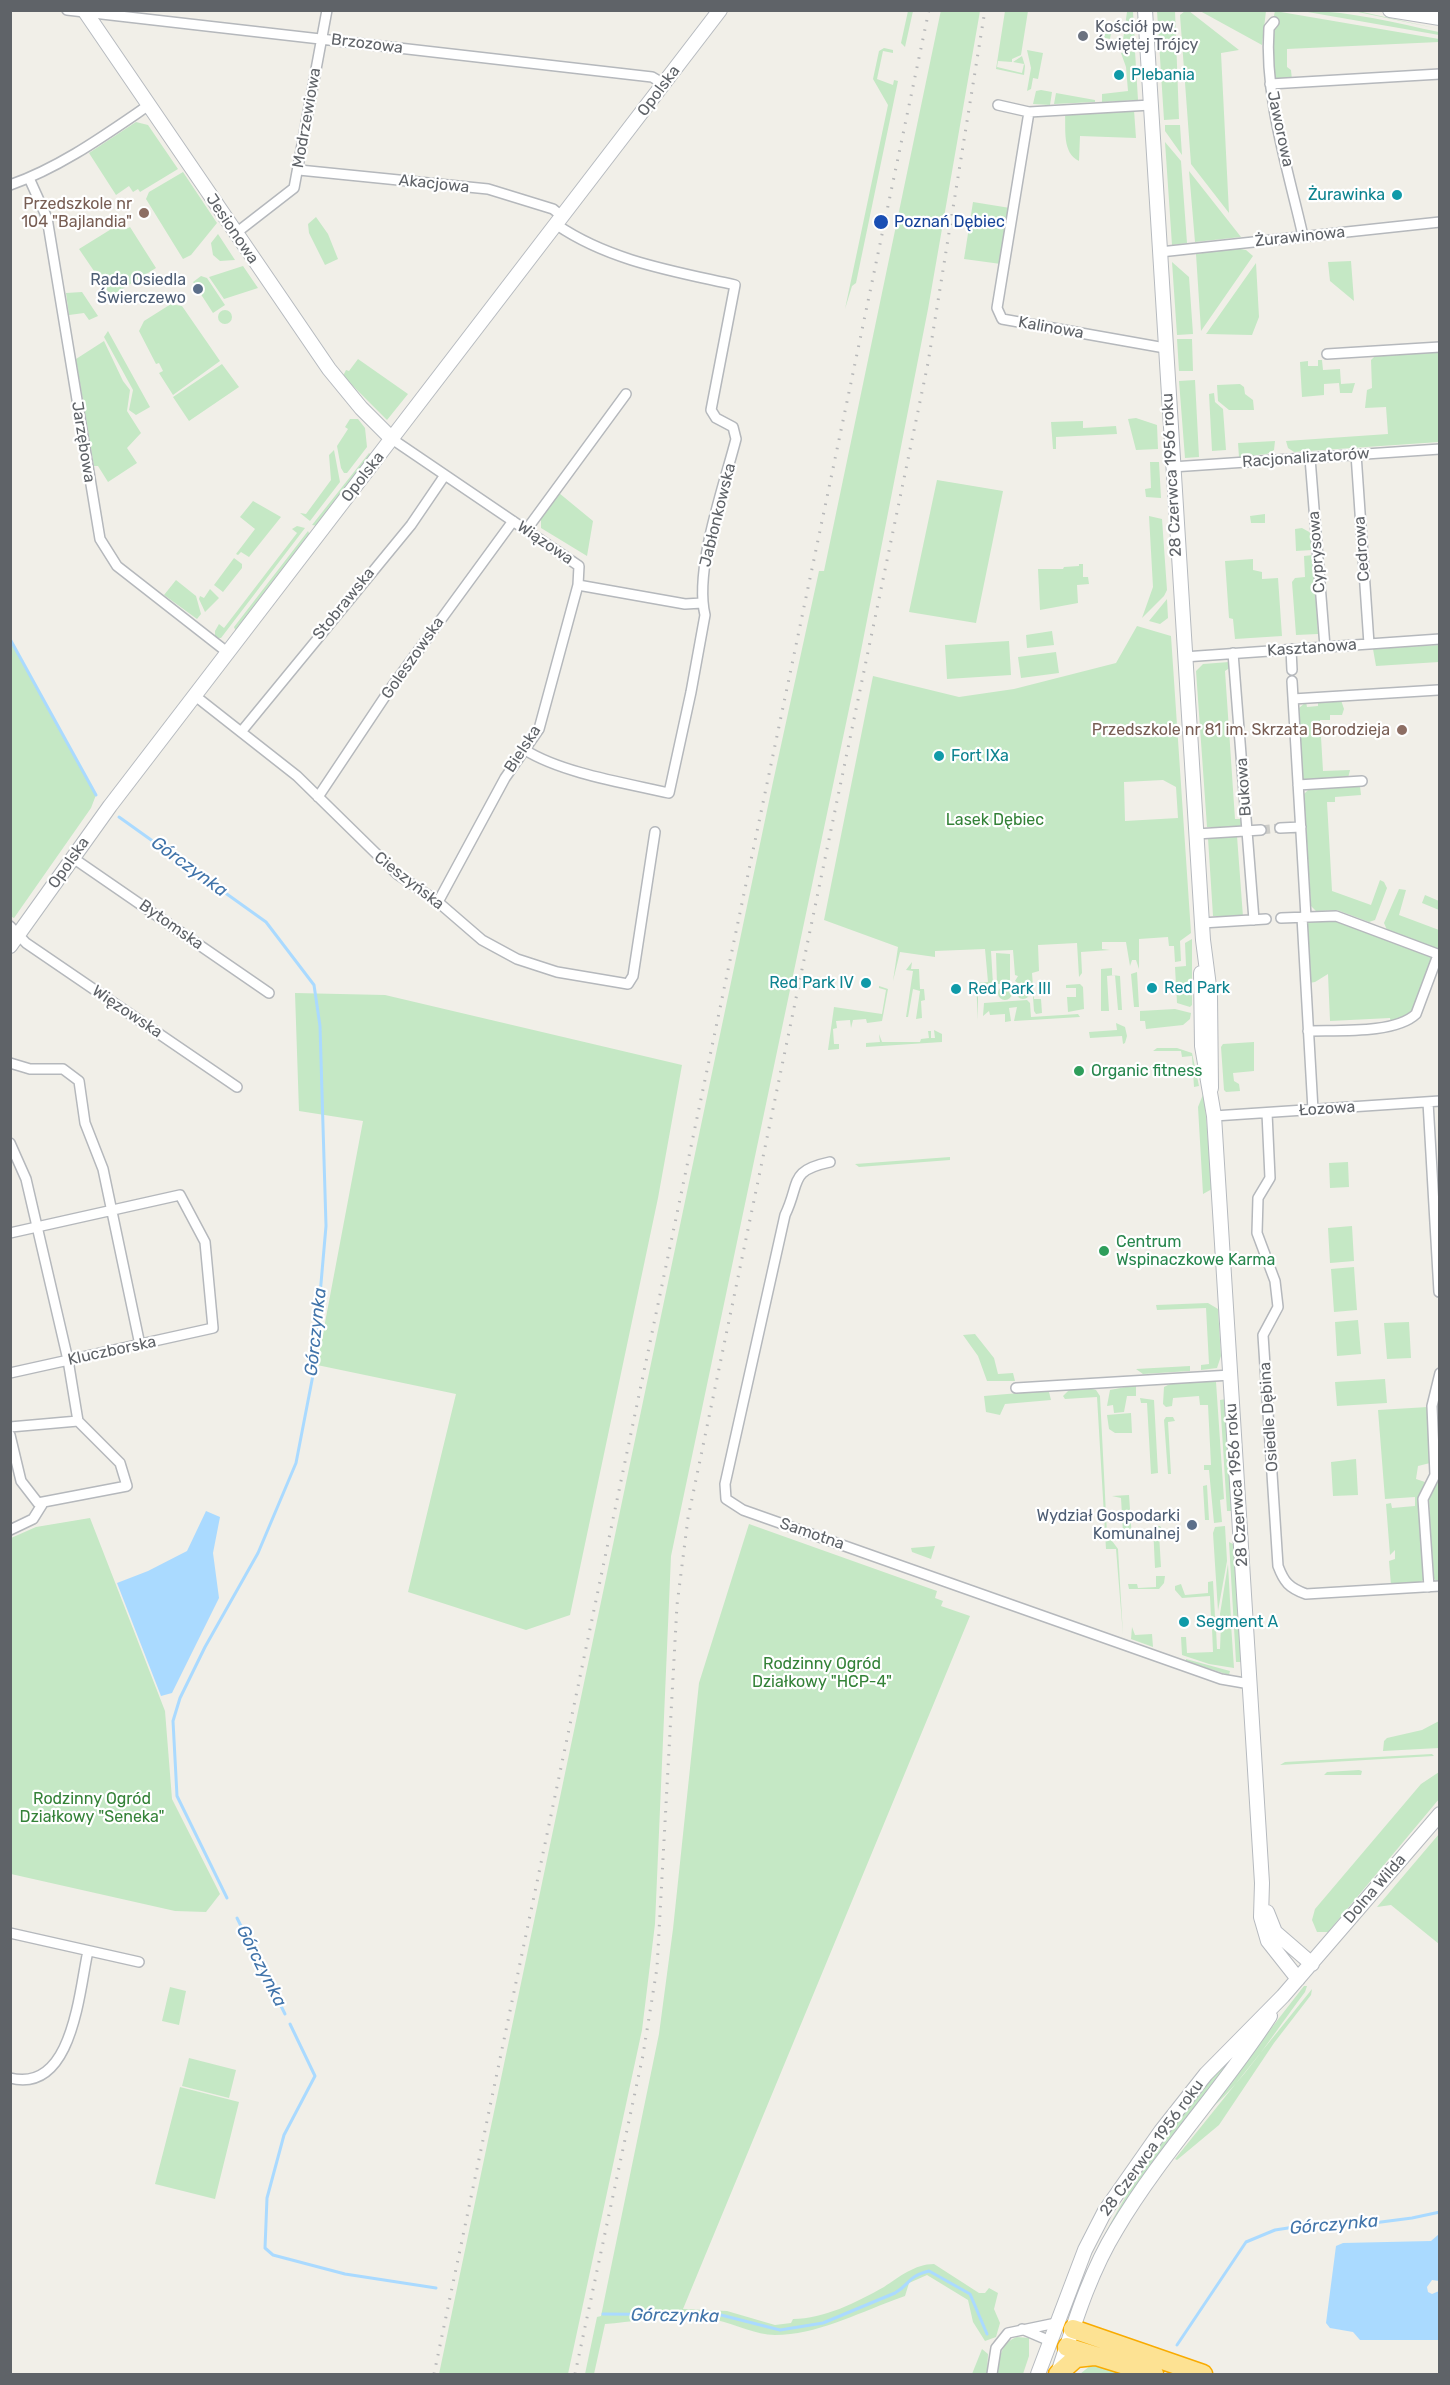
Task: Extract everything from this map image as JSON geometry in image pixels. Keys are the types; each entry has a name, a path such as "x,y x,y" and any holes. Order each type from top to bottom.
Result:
{"highway":[{"path":"1064,2326 1203,2374"},
{"path":"1057,2358 1094,2356"},
{"path":"1057,2358 1094,2356 1154,2374"}],"street":[{"name":"Brzozowa","path":"67,10 652,76 664,84"},
{"name":"Modrzewiowa","path":"236,233 294,188 327,10"},
{"name":"Opolska","path":"13,936 194,695 720,10"},
{"name":"28 Czerwca 1956 roku","path":"1146,10 1172,467 1203,940 1199,994 1202,1046 1214,1116 1262,1883 1261,1917 1266,1938 1284,1965 1298,1979"},
{"path":"1390,10 1440,18"},
{"name":"Jesionowa","path":"85,12 339,383 392,438"},
{"name":"Jaworowa","path":"1274,22 1269,28 1267,51 1270,84 1303,236"},
{"path":"1270,84 1440,74"},
{"path":"10,185 29,178 79,152 149,105"},
{"path":"998,105 1029,112 1150,105"},
{"name":"Kalinowa","path":"1029,112 997,308 999,315 1002,319 1165,348"},
{"name":"Akacjowa","path":"299,170 488,189 553,209 560,221 592,246 617,256 735,285"},
{"name":"Jarzębowa","path":"29,178 47,218 100,539 110,558 122,571 227,652"},
{"name":"Żurawinowa","path":"1160,252 1440,222"},
{"name":"Jabłonkowska","path":"525,750 536,757 607,779 669,793 692,692 705,615 702,603 704,568 736,438 733,427 716,418 711,410 735,285"},
{"path":"1327,354 1440,347"},
{"path":"526,529 626,394"},
{"name":"Wiązowa","path":"392,438 579,566 578,585 685,604 702,603"},
{"name":"Racjonalizatorów","path":"1172,467 1440,448"},
{"name":"Cedrowa","path":"1356,454 1369,644"},
{"name":"Cyprysowa","path":"1310,458 1325,647"},
{"name":"Stobrawska","path":"241,732 411,525 445,475"},
{"name":"Goleszowska","path":"318,797 388,692 513,521"},
{"name":"Bielska","path":"438,902 505,778 539,729 578,585"},
{"name":"Kasztanowa","path":"1184,657 1440,639"},
{"path":"1290,649 1292,670"},
{"name":"Bukowa","path":"1233,653 1254,920"},
{"path":"1292,681 1301,827 1312,1110"},
{"path":"1293,699 1438,690"},
{"name":"Cieszyńska","path":"194,695 318,797 377,858 438,902 482,940 517,959 557,972 628,984 633,976 655,832"},
{"path":"1298,785 1362,781"},
{"path":"1281,828 1301,827"},
{"path":"1196,834 1261,830"},
{"name":"Bytomska","path":"73,858 269,993"},
{"path":"1281,918 1336,916 1439,955 1416,1014 1409,1020 1392,1026 1308,1031"},
{"path":"1202,923 1266,919"},
{"name":"Więzowska","path":"13,936 237,1088"},
{"path":"10,1063 30,1069 63,1068 76,1077 82,1091 85,1123 100,1158 113,1209 140,1345"},
{"name":"Łozowa","path":"1214,1116 1440,1101"},
{"path":"1428,1102 1439,1292"},
{"name":"Osiedle Dębina","path":"1267,1113 1270,1178 1258,1198 1256,1211 1257,1233 1275,1281 1278,1307 1263,1335 1278,1566 1284,1582 1294,1590 1306,1594 1440,1586"},
{"path":"10,1143 24,1171 68,1360 78,1421 120,1463 127,1486 43,1503 32,1497 21,1480 10,1435"},
{"name":"Samotna","path":"830,1162 808,1166 799,1174 785,1215 725,1484 726,1499 743,1510 1221,1679 1250,1684"},
{"name":"Kluczborska","path":"10,1373 213,1328 206,1242 180,1195 113,1209"},
{"path":"10,1233 113,1209"},
{"path":"1429,1587 1423,1499 1435,1475 1432,1406 1440,1373"},
{"path":"1016,1388 1231,1375"},
{"path":"10,1427 78,1421"},
{"path":"10,1530 33,1519 43,1503"},
{"name":"Dolna Wilda","path":"1312,1964 1440,1814"},
{"name":"28 Czerwca 1956 roku","path":"1038,2374 1057,2358 1064,2326 1094,2275 1116,2229 1152,2174 1244,2055 1281,1999 1312,1964 1273,1928 1262,1883"},
{"path":"10,1933 139,1962"},
{"path":"10,2078 28,2080 36,2078 52,2068 61,2056 70,2031 88,1951"},
{"path":"993,2374 994,2355 999,2343 1008,2333 1022,2329 1064,2326"},
{"path":"1022,2329 1057,2358"}],"green space":[{"path":"941,10 980,11 928,309 857,671 671,1556 655,1924 642,2030 568,2374 439,2374 773,782 819,571 824,571"},
{"path":"908,11 913,11 905,47 901,43"},
{"path":"1005,11 1028,11 1021,55 1012,59 1012,62 998,61 997,67 1022,73 1024,64 1013,62 1022,56 1025,66 1024,75 996,69"},
{"path":"1157,11 1175,11 1179,119 1164,120"},
{"path":"1189,11 1239,50 1221,53 1229,213 1191,164 1180,15"},
{"path":"1200,11 1266,11 1262,45"},
{"path":"1275,11 1439,39 1439,42 1287,49 1287,67 1291,70 1292,80 1273,81 1271,29"},
{"path":"1302,11 1371,18 1439,32 1439,35"},
{"path":"1358,11 1439,29 1358,12"},
{"path":"1127,12 1133,12 1135,46 1122,47"},
{"path":"1103,21 1113,22 1110,39 1101,37"},
{"path":"884,48 893,50 893,53 883,51 877,79 893,85 894,80 898,81 856,283 852,286 845,309 888,105 873,79 879,51"},
{"path":"1027,50 1043,53 1038,79 1033,78 1031,89 1027,91 1031,68"},
{"path":"1135,51 1138,100 1102,102 1102,94 1128,91 1126,67 1121,53"},
{"path":"1036,91 1052,92 1050,105 1033,104"},
{"path":"1056,93 1095,100 1095,102 1054,104"},
{"path":"1134,110 1136,138 1080,136 1079,161 1070,152 1066,140 1065,114"},
{"path":"136,122 148,125 178,169 140,192 138,189 133,192 129,186 116,195 89,153"},
{"path":"1165,125 1180,125 1182,155 1165,131"},
{"path":"1165,142 1181,161 1187,243 1172,245"},
{"path":"1189,171 1241,237 1195,242"},
{"path":"183,172 217,223 191,255 183,259 146,199 149,192"},
{"path":"973,202 1010,208 1001,264 964,259"},
{"path":"316,217 328,234 338,259 325,265 309,233 308,224"},
{"path":"121,223 126,229 130,227 156,268 111,296 79,249"},
{"path":"218,234 235,260 220,261 213,255 211,243"},
{"path":"1235,248 1246,250 1253,256 1201,331 1196,254"},
{"path":"1351,261 1354,301 1330,281 1328,262"},
{"path":"1172,262 1189,277 1193,334 1177,335"},
{"path":"1256,263 1259,317 1252,335 1206,334"},
{"path":"243,266 258,288 224,299 209,277"},
{"path":"201,276 207,278 225,305 213,313 193,282"},
{"path":"82,292 98,316 89,320 84,313 69,315 66,293"},
{"path":"171,304 182,306 220,361 173,395 159,373 163,371 159,363 156,364 139,331 144,321"},
{"path":"225,310 230,312 232,317 230,322 225,324 220,322 218,317 220,312"},
{"path":"108,331 150,407 136,415 129,410 133,390 104,337"},
{"path":"1177,339 1192,339 1193,371 1179,371"},
{"path":"104,341 123,381 130,390 127,411 141,433 127,448 137,463 108,482 98,466 94,466 76,359"},
{"path":"1439,350 1439,442 1294,452 1288,448 1286,441 1388,434 1386,407 1365,408 1367,390 1372,388 1371,360 1377,354"},
{"path":"358,359 408,394 387,420 343,376"},
{"path":"1318,360 1322,360 1323,370 1340,369 1341,384 1355,383 1352,393 1340,393 1339,383 1324,384 1324,395 1302,397 1300,362 1308,361 1308,366 1318,366"},
{"path":"222,364 239,387 189,421 173,397"},
{"path":"1195,380 1199,457 1185,458 1179,381"},
{"path":"1240,384 1244,387 1245,394 1253,400 1254,410 1229,410 1218,401 1217,385"},
{"path":"1214,393 1215,402 1223,409 1226,450 1212,451 1209,394"},
{"path":"1136,418 1157,425 1158,449 1136,450 1128,419"},
{"path":"350,419 358,419 365,428 367,447 347,473 344,473 337,446 348,429 345,427"},
{"path":"1083,421 1083,428 1116,426 1117,434 1056,437 1056,449 1053,449 1051,422"},
{"path":"1275,441 1274,450 1267,454 1239,457 1238,443"},
{"path":"334,450 340,482 310,521 300,513 306,514 331,480 329,455"},
{"path":"369,453 372,455 318,526 312,525"},
{"path":"1150,462 1159,462 1161,498 1146,497 1145,489 1151,488"},
{"path":"937,480 1003,491 976,623 909,612"},
{"path":"559,493 593,521 587,556 541,528 541,519"},
{"path":"253,501 281,517 249,557 241,552 236,554 255,529 240,517"},
{"path":"1265,514 1265,523 1251,523 1250,516"},
{"path":"1149,516 1162,519 1167,590 1142,618 1153,587"},
{"path":"297,526 305,528 221,638 215,638 215,631 219,624 224,628 297,533 292,529"},
{"path":"1302,528 1311,533 1312,550 1296,551 1295,529"},
{"path":"308,531 310,535 236,632 234,627"},
{"path":"1313,555 1318,634 1296,635 1292,582 1295,578 1305,577 1304,556"},
{"path":"234,558 242,564 242,568 223,592 214,585"},
{"path":"1253,559 1253,570 1262,572 1262,579 1278,578 1282,636 1235,639 1233,619 1229,618 1225,561"},
{"path":"1083,564 1083,577 1088,577 1089,584 1077,585 1078,603 1040,610 1038,569 1063,569 1079,566"},
{"path":"176,580 196,596 201,614 197,619 164,595"},
{"path":"210,589 219,598 205,612 199,599 200,596 204,598"},
{"path":"1167,599 1168,618 1160,624 1149,621"},
{"name":"Lasek Dębiec","path":"1137,626 1171,636 1191,933 1180,941 1181,961 1175,962 1174,946 1169,946 1168,937 1139,939 1139,969 1136,960 1132,960 1130,966 1126,942 1102,942 1102,949 1110,950 1081,952 1082,973 1079,977 1077,943 1038,945 1039,971 1032,973 1034,999 1041,999 1042,1013 1036,1014 1034,1011 1032,983 1015,981 1018,976 1015,975 1013,950 991,951 993,984 978,987 978,1020 976,983 988,982 985,949 935,951 935,957 900,952 893,981 898,947 824,920 873,676 959,697 1014,689 1116,663","holes":["1163,780 1176,787 1178,818 1125,821 1124,782"]},
{"path":"1052,631 1054,645 1027,648 1026,635"},
{"path":"11,639 96,795 91,808 14,918 10,916"},
{"path":"1009,641 1011,675 947,679 945,645"},
{"path":"1439,645 1439,662 1376,666 1373,649"},
{"path":"1056,652 1059,673 1021,678 1018,657"},
{"path":"1229,662 1231,667 1225,671 1235,819 1243,819 1243,822 1239,827 1207,827 1196,671 1203,664"},
{"path":"1341,700 1344,709 1342,715 1330,715 1330,720 1320,720 1323,771 1350,770 1348,778 1305,781 1302,779 1299,708 1306,702 1307,707 1318,706 1318,701"},
{"path":"1360,786 1361,795 1335,797 1335,802 1327,802 1332,891 1371,905 1380,880 1384,882 1387,888 1375,920 1369,922 1337,910 1316,911 1311,906 1304,794 1309,789"},
{"path":"1237,836 1243,917 1213,916 1208,838"},
{"path":"1399,889 1406,890 1399,915 1439,930 1439,950 1387,930 1384,923"},
{"path":"1425,895 1439,901 1439,910 1422,903"},
{"path":"1305,919 1335,919 1433,956 1413,1012 1391,1024 1390,1018 1330,1021 1328,974 1309,983"},
{"path":"1192,939 1192,1005 1190,1007 1177,1003 1175,967 1186,966 1185,943"},
{"path":"996,953 1010,954 1010,984 997,984"},
{"path":"912,962 911,969 919,969 920,989 924,989 925,1000 921,1001 922,1018 916,1019 920,991 913,989 908,1017 906,1017 913,971 906,970"},
{"path":"1112,968 1112,975 1114,975 1107,976 1109,1011 1101,1011 1101,969"},
{"path":"1137,972 1139,1007 1134,1007 1131,974"},
{"path":"1115,975 1120,976 1122,1010 1118,1010"},
{"path":"1080,984 1083,987 1084,1009 1068,1012 1067,997 1076,997 1076,988 1066,988 1066,985"},
{"path":"1023,985 1028,987 1030,992 1028,997 1023,999 1018,997 1016,992 1018,987"},
{"path":"879,986 888,989 882,1021 867,1023 866,1019 853,1020 851,1028 850,1020 836,1021 837,1028 833,1029 834,1044 839,1044 839,1049 828,1050 834,1007 882,1014 886,990"},
{"path":"1002,986 1008,986 1012,993 1008,1000 1002,1000 998,996 998,990"},
{"path":"295,993 385,995 682,1065 658,1198 570,1615 526,1630 408,1592 456,1394 317,1365 363,1121 299,1111"},
{"path":"1027,1000 1030,1003 1031,1017 1078,1014 1080,1017 1014,1021 1017,1007 1009,1008 1011,1021 1005,1022 1005,1014 990,1015 989,1011 983,1016 984,1003"},
{"path":"1175,1009 1191,1013 1190,1019 1183,1025 1146,1029 1145,1021 1140,1021 1140,1011"},
{"path":"1116,1023 1125,1027 1127,1036 1125,1043 1123,1044 1122,1036 1090,1038 1089,1032 1117,1030"},
{"path":"934,1030 942,1034 942,1042 866,1047 866,1043 880,1042 879,1034 882,1042 920,1042 921,1039 929,1038 928,1031 931,1031 931,1038 935,1038"},
{"path":"1254,1042 1254,1071 1233,1073 1234,1081 1239,1084 1240,1091 1226,1092 1221,1047 1223,1044"},
{"path":"1157,1048 1177,1048 1192,1053 1199,1086 1194,1087 1192,1056 1182,1057 1181,1051 1153,1051"},
{"path":"1204,1092 1212,1189 1203,1194 1198,1107"},
{"path":"950,1157 950,1160 859,1167 855,1164"},
{"path":"1348,1162 1349,1187 1330,1188 1329,1163"},
{"path":"1352,1226 1354,1261 1330,1263 1328,1228"},
{"path":"1354,1267 1357,1310 1334,1312 1331,1269"},
{"path":"1208,1303 1218,1309 1221,1356 1217,1368 1201,1370 1201,1365 1209,1364 1206,1308 1157,1310 1156,1305"},
{"path":"1358,1320 1361,1354 1337,1356 1335,1322"},
{"path":"1409,1322 1411,1358 1387,1359 1384,1323"},
{"path":"975,1334 994,1358 998,1374 1013,1373 1015,1381 987,1381 978,1356 963,1335"},
{"path":"1190,1366 1190,1371 1143,1374 1136,1369"},
{"path":"1385,1379 1387,1403 1337,1406 1335,1382"},
{"path":"1216,1382 1224,1499 1220,1500 1222,1522 1214,1523 1209,1470 1204,1470 1204,1465 1211,1465 1208,1405 1200,1405 1199,1396 1173,1398 1172,1406 1166,1407 1163,1404 1164,1387 1170,1384"},
{"path":"1136,1385 1136,1396 1127,1396 1124,1412 1114,1413 1113,1405 1107,1406 1110,1390"},
{"path":"1089,1388 1096,1390 1100,1396 1107,1534 1118,1549 1123,1635 1116,1549 1106,1549 1097,1397 1065,1399 1063,1396 1069,1390"},
{"path":"1049,1392 1051,1400 1005,1404 1000,1415 986,1412 984,1396"},
{"path":"1140,1398 1154,1400 1158,1473 1151,1474 1147,1403 1141,1403"},
{"path":"1226,1399 1232,1511 1227,1511 1220,1400"},
{"path":"1428,1407 1430,1463 1418,1466 1416,1479 1425,1482 1419,1497 1425,1578 1420,1583 1391,1585 1389,1561 1395,1559 1395,1550 1390,1555 1386,1504 1391,1503 1392,1508 1415,1506 1415,1497 1385,1499 1378,1410"},
{"path":"1131,1413 1132,1433 1115,1433 1109,1429 1107,1415"},
{"path":"1166,1417 1173,1417 1175,1421 1168,1422 1171,1474 1168,1474 1164,1420"},
{"path":"1356,1459 1358,1495 1333,1496 1331,1462"},
{"path":"1439,1479 1439,1581 1436,1581 1432,1576 1429,1498"},
{"path":"1207,1485 1209,1520 1205,1520 1203,1486"},
{"path":"1129,1495 1132,1539 1122,1539 1116,1533 1123,1532 1121,1498 1112,1496"},
{"name":"Rodzinny Ogród Działkowy \"Seneka\"","path":"90,1518 165,1711 172,1799 220,1894 206,1912 175,1911 11,1874 11,1538 36,1527"},
{"name":"Rodzinny Ogród Działkowy \"HCP-4\"","path":"749,1524 937,1591 935,1598 943,1601 941,1606 970,1616 683,2309 727,2311 775,2325 791,2323 793,2319 816,2316 840,2309 874,2293 901,2275 934,2264 979,2293 985,2293 989,2288 998,2293 994,2309 1000,2323 996,2337 985,2341 973,2322 968,2300 927,2275 909,2283 905,2296 806,2332 768,2335 716,2320 689,2317 605,2324 594,2374 585,2374 597,2317 601,2316 659,2034 673,1929 699,1683"},
{"path":"1153,1526 1160,1526 1162,1529 1159,1534 1161,1567 1155,1568"},
{"path":"1225,1526 1227,1561 1218,1611 1213,1533 1215,1527"},
{"path":"1229,1542 1235,1545 1243,1662 1236,1662"},
{"path":"935,1546 931,1559 912,1552 911,1548"},
{"path":"1228,1564 1231,1619 1221,1619 1220,1614"},
{"path":"1156,1576 1165,1576 1164,1583 1159,1589 1129,1589 1128,1584 1137,1584 1138,1588 1156,1587"},
{"path":"1213,1581 1215,1617 1211,1617 1210,1596 1182,1598 1175,1590 1175,1586 1181,1584 1185,1595 1208,1593 1208,1582"},
{"path":"1221,1624 1231,1624 1234,1668 1209,1664 1182,1655 1181,1637 1186,1637 1187,1653 1213,1652 1212,1628 1216,1628 1217,1649 1220,1649"},
{"path":"1132,1627 1135,1635 1152,1634 1153,1647 1131,1639"},
{"path":"1186,1659 1230,1671 1229,1675 1186,1661"},
{"path":"1439,1721 1439,1748 1383,1751 1384,1741 1387,1738 1422,1730"},
{"path":"1432,1754 1434,1756 1280,1765 1285,1762"},
{"path":"1362,1771 1361,1775 1324,1775 1327,1772"},
{"path":"1439,1772 1439,1799 1328,1932 1317,1932 1312,1920 1315,1909 1421,1784"},
{"path":"1439,1834 1439,1944 1391,1905 1377,1907"},
{"path":"1304,1986 1307,1986 1305,1992 1245,2073 1219,2102 1206,2112"},
{"path":"170,1987 186,1991 179,2025 162,2021"},
{"path":"1312,1989 1311,1995 1274,2043 1219,2125 1177,2160 1175,2159"},
{"path":"1257,2030 1166,2145 1124,2204 1070,2315 1104,2235 1147,2162 1199,2094"},
{"path":"189,2058 236,2070 229,2098 182,2086"},
{"path":"180,2087 239,2102 215,2199 155,2184"},
{"path":"1017,2337 1029,2338 1029,2356 1023,2374 998,2374 1004,2347"},
{"path":"982,2349 988,2354 987,2374 972,2374"},
{"path":"1096,2361 1135,2374 1080,2374"}],"water":[{"path":"206,1511 220,1517 213,1553 219,1598 172,1693 161,1696 117,1583 148,1571 187,1551"},
{"path":"1439,2234 1439,2281 1432,2280 1427,2287 1428,2292 1432,2294 1439,2291 1439,2340 1360,2340 1353,2332 1330,2328 1326,2323 1336,2246 1343,2243 1431,2241"}],"waterway":[{"name":"Górczynka","path":"10,639 96,795"},
{"name":"Górczynka","path":"119,817 266,922 314,985 320,1026 326,1226 313,1375 296,1463 258,1553 205,1647 180,1698 173,1721 177,1796 227,1898"},
{"name":"Górczynka","path":"237,1918 285,2014"},
{"name":"Górczynka","path":"290,2024 315,2076 284,2135 267,2198 265,2248 273,2255 345,2274 436,2288"},
{"name":"Górczynka","path":"1177,2345 1246,2242 1275,2230 1301,2226 1358,2225 1440,2212"},
{"name":"Górczynka","path":"603,2314 721,2315 780,2330 823,2323 895,2293 912,2278 929,2271 970,2294 987,2334"}],"tunnel":[{"path":"1261,830 1280,828"}],"railway":[{"path":"434,2374 929,10"},
{"path":"575,2374 643,2055 657,1968 677,1605 688,1518 928,363 985,10"}],"place":[{"name":"Kościół pw. Świętej Trójcy","path":"1083,36"},
{"name":"Plebania","path":"1119,75"},
{"name":"Żurawinka","path":"1397,195"},
{"name":"Przedszkole nr 104 \"Bajlandia\"","path":"144,213"},
{"name":"Poznań Dębiec","path":"881,222"},
{"name":"Rada Osiedla Świerczewo","path":"198,289"},
{"name":"Przedszkole nr 81 im. Skrzata Borodzieja","path":"1402,730"},
{"name":"Fort IXa","path":"939,756"},
{"name":"Red Park IV","path":"866,983"},
{"name":"Red Park","path":"1152,988"},
{"name":"Red Park III","path":"956,989"},
{"name":"Organic fitness","path":"1079,1071"},
{"name":"Centrum Wspinaczkowe Karma","path":"1104,1251"},
{"name":"Wydział Gospodarki Komunalnej","path":"1192,1525"},
{"name":"Segment A","path":"1184,1622"}]}
